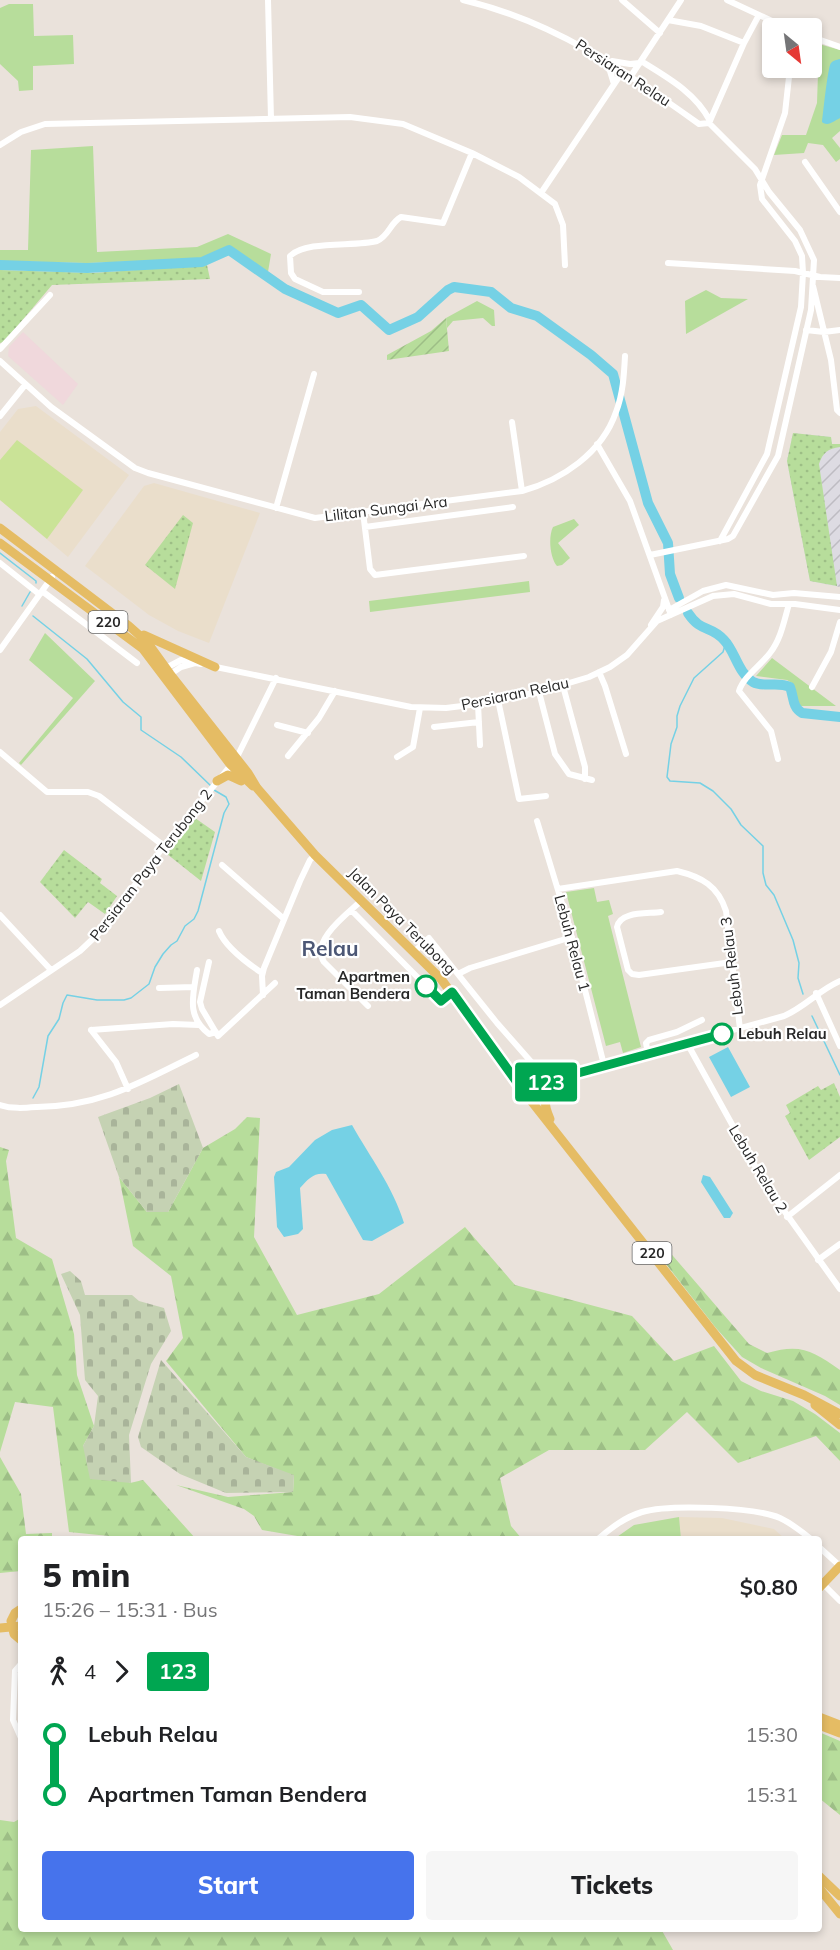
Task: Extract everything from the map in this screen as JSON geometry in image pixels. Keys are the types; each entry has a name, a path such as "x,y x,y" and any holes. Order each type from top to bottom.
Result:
{"main road":[{"name":"Jalan Paya Terubong","path":"0,528 129,626 147,642 164,673"},
{"name":"Jalan Paya Terubong","path":"0,543 137,644 164,673 253,786 315,855 414,951 452,992 524,1092 736,1361 755,1376 804,1395 840,1414"},
{"path":"129,626 215,667"},
{"path":"216,782 228,775 253,786"},
{"path":"552,1080 544,1103 558,1134"},
{"name":"Jalan Paya Terubong","path":"804,1395 840,1425"},
{"path":"822,1585 840,1566"},
{"path":"18,1611 11,1621 14,1634 18,1637"},
{"path":"0,1623 18,1621"},
{"path":"0,1628 18,1626"},
{"path":"822,1718 840,1725"},
{"path":"822,1726 840,1733"},
{"path":"822,1879 840,1896"},
{"path":"822,1892 840,1914"}],"street":[{"name":"Persiaran Relau","path":"463,0 492,3 569,39 631,76 699,124 710,122 738,150 761,179 804,235 813,256 811,306 778,456 735,535 720,541 650,555"},
{"path":"631,76 681,0"},
{"path":"728,0 765,18"},
{"path":"269,1 271,119"},
{"path":"626,1 660,33"},
{"path":"710,122 744,43 759,15"},
{"path":"668,20 701,26 744,43"},
{"path":"822,41 840,47"},
{"path":"602,58 630,64 641,62 693,97 703,107 710,122"},
{"path":"602,58 610,71 614,85"},
{"path":"541,193 623,71"},
{"path":"761,179 785,113 789,78"},
{"path":"0,146 21,132 45,124 350,117 397,122 503,168 555,204 562,219 565,265"},
{"path":"359,292 323,292 295,279 291,273 290,256 299,250 322,246 377,241 384,237 393,223 401,217 443,223 472,153"},
{"path":"805,162 840,212"},
{"name":"Persiaran Relau","path":"720,541 767,454 801,307 802,256 798,245 762,199 761,179"},
{"path":"668,263 840,278"},
{"path":"813,284 836,379 837,410 840,413"},
{"path":"0,349 51,295"},
{"path":"806,330 824,332 840,330"},
{"name":"Lilitan Sungai Ara","path":"0,361 51,408 135,468 315,518 522,491 551,482 564,474 597,444 607,431 621,395 625,356"},
{"path":"276,508 314,374"},
{"path":"0,416 25,385"},
{"path":"512,422 522,491"},
{"path":"597,444 628,497 670,613"},
{"name":"Lilitan Sungai Ara","path":"365,527 513,507"},
{"path":"363,512 370,569 375,575 524,556"},
{"path":"0,563 137,663"},
{"path":"0,650 56,571"},
{"path":"670,613 703,591 726,585 771,595 794,593 840,597"},
{"path":"670,613 709,598 730,593 771,604 840,610"},
{"path":"649,628 663,607 665,597"},
{"path":"778,759 771,731 741,693 740,687 776,645 789,604"},
{"name":"Persiaran Relau","path":"164,673 179,660 186,660 420,708 446,708 539,692 563,686 599,672 627,655 649,628 670,613"},
{"path":"812,687 831,652 840,622"},
{"path":"599,672 627,754"},
{"name":"Persiaran Paya Terubong 2","path":"0,1005 85,947 99,933 164,846 233,762 276,678"},
{"path":"539,692 555,754 566,772 588,780 563,686"},
{"path":"288,756 319,718 335,691"},
{"path":"498,700 519,799 546,796"},
{"path":"478,704 480,745"},
{"path":"397,757 413,747 420,708"},
{"path":"434,727 479,722"},
{"path":"277,725 308,733"},
{"path":"0,752 47,792 88,792 99,796 164,846"},
{"name":"Lebuh Relau 1","path":"537,821 572,937 604,1065"},
{"path":"263,995 262,973 305,870 315,855"},
{"path":"222,865 284,919"},
{"name":"Lebuh Relau 3","path":"558,889 677,871 696,875 711,886 724,906 740,1029"},
{"path":"361,901 324,940 320,953 324,962 368,1006"},
{"name":"Jalan Paya Terubong","path":"351,910 441,1001 452,992"},
{"path":"661,912 624,916 618,922 617,927 628,970 632,974 639,975 732,962"},
{"path":"0,915 51,970"},
{"path":"219,931 223,939 262,973"},
{"path":"458,974 470,968 572,937"},
{"path":"414,951 429,938 496,1023 552,1080"},
{"path":"209,962 200,1002 217,1034"},
{"path":"197,970 192,1007 199,1025 210,1034 217,1034 275,983"},
{"path":"524,1092 552,1080 740,1029 796,1011 816,993 840,981"},
{"path":"159,988 194,987"},
{"path":"816,993 840,1046"},
{"path":"648,1054 645,1045 649,1040 677,1032 702,1020"},
{"path":"128,1089 116,1062 91,1030 173,1024 199,1025"},
{"name":"Lebuh Relau 2","path":"687,1043 765,1184 840,1289"},
{"path":"0,1105 14,1108 76,1105 99,1100 128,1089 196,1055"},
{"path":"787,1216 840,1175"},
{"path":"818,1260 840,1244"},
{"path":"602,1536 619,1523 635,1515 653,1510 678,1508 768,1515 788,1522 807,1536"},
{"path":"822,1550 840,1566"},
{"path":"822,1587 840,1601"},
{"path":"18,1668 15,1671 18,1703 13,1720 18,1731"}],"shaded area":[{"path":"23,332 78,384 63,405 8,356 9,347"},
{"path":"36,406 129,475 68,557 0,500 0,432 18,409"},
{"path":"793,433 831,437 832,444 840,444 840,587 810,581 787,461"},
{"path":"154,483 260,513 209,643 178,631 149,615 85,566 144,486"},
{"path":"679,1517 722,1518 774,1529 782,1536 681,1536"}],"green space":[{"path":"9,4 33,4 34,36 73,35 74,64 33,66 33,90 19,91 18,81 0,64 0,8"},
{"path":"822,45 840,50 840,131 832,138 840,148 840,159 836,162 823,145 808,143 804,153 774,155 782,135 806,135 817,103 818,78 822,78"},
{"path":"93,146 97,252 197,247 228,234 271,254 268,272 229,246 202,259 87,263 0,261 0,250 28,250 31,150"},
{"path":"207,265 210,279 52,285 4,342 0,343 0,270 93,273"},
{"path":"706,290 721,298 748,299 686,334 685,301"},
{"path":"477,301 494,310 495,326 483,318 453,321 447,328 446,318"},
{"path":"446,318 449,351 387,360 387,355 431,331"},
{"path":"793,433 831,437 832,444 840,444 840,447 824,454 819,464 837,586 810,581 787,461"},
{"path":"17,440 83,490 47,539 0,500 0,460"},
{"path":"183,515 193,523 175,589 145,565"},
{"path":"574,519 579,525 558,543 570,558 557,566 551,553 551,531 553,527"},
{"path":"529,581 530,592 370,612 369,601"},
{"path":"45,633 95,681 21,765 19,763 73,698 29,660"},
{"path":"772,658 836,706 800,706 792,683 787,680 756,676"},
{"path":"195,818 215,832 201,881 167,854"},
{"path":"64,850 102,879 100,883 117,896 105,914 88,902 75,918 40,882"},
{"path":"594,888 597,902 609,900 613,914 608,916 641,1047 623,1053 620,1042 606,1046 566,892"},
{"path":"834,1083 840,1097 840,1137 809,1160 785,1116 790,1113 786,1105 818,1086 821,1090"},
{"path":"179,1084 203,1148 168,1212 147,1212 119,1177 98,1117 150,1098"},
{"path":"247,1117 260,1118 254,1237 297,1315 379,1294 465,1227 515,1285 632,1316 674,1361 714,1346 741,1381 761,1391 793,1401 840,1433 840,1461 816,1436 738,1463 687,1412 645,1450 549,1450 500,1478 511,1526 519,1536 297,1536 262,1530 254,1516 244,1509 176,1485 228,1497 293,1492 294,1476 246,1457 166,1361 183,1338 171,1276 133,1246 119,1177 147,1212 168,1212 203,1148 235,1129"},
{"path":"0,1147 9,1150 6,1161 16,1238 52,1259 74,1334 77,1375 94,1426 83,1446 130,1483 143,1480 193,1536 109,1536 69,1532 53,1407 15,1402 0,1452"},
{"path":"667,1249 749,1344 767,1353 789,1349 806,1351 840,1370 840,1405 742,1357 716,1328 659,1255"},
{"path":"70,1271 81,1281 85,1295 132,1295 139,1301 164,1308 171,1331 151,1364 129,1435 131,1483 90,1479 83,1446 94,1426 98,1396 85,1380 80,1315 61,1274"},
{"path":"161,1360 246,1457 294,1475 293,1492 226,1493 180,1474 141,1447 138,1437"},
{"path":"0,1457 21,1494 26,1534 52,1533 52,1536 18,1536 18,1571 0,1573"},
{"path":"679,1517 681,1536 618,1536 634,1525"},
{"path":"822,1733 840,1741 840,1815 822,1800"},
{"path":"0,1820 14,1822 18,1820 18,1932 663,1932 673,1950 0,1950"}],"water":[{"path":"840,59 840,118 826,124 822,122 828,72 831,63"},
{"path":"728,1047 750,1087 731,1097 709,1057"},
{"path":"352,1125 387,1185 404,1223 372,1241 363,1240 326,1174 318,1174 300,1188 303,1229 298,1234 284,1237 277,1227 274,1177 276,1172 289,1167 315,1140 332,1130"},
{"path":"703,1175 710,1177 733,1213 730,1218 724,1218 701,1182"}],"waterway":[{"path":"0,265 87,268 202,262 229,250 285,289 338,313 361,305 389,330 418,317 454,287 491,292 511,308 537,316 613,374 648,503 668,543 670,574 679,598"},
{"path":"0,553 36,583"},
{"path":"22,606 30,592"},
{"path":"688,613 697,624 715,632 724,640 740,668 753,682 790,687 795,705 802,713 840,717"},
{"path":"33,616 87,659 123,702 141,717 141,730 181,757 211,786"},
{"path":"726,642 723,652 694,678 680,706 677,727 671,744 667,777 670,781 700,783 713,791 731,809 741,825 763,846 763,873 766,885 774,895 793,940 799,963 798,978 803,994"},
{"path":"33,1098 39,1087 48,1036 59,1019 67,995 97,1000 131,998 149,984 163,954 177,941 185,926 194,919 224,813 229,804 226,797 214,790"},
{"path":"812,1016 840,1075"}],"bus line":[{"name":"123","path":"426,986 441,1001 452,992 524,1092 541,1083 722,1034"}],"place":[{"name":"Apartmen Taman Bendera","path":"426,986"},
{"name":"Lebuh Relau","path":"722,1034"}],"district":[{"name":"Relau","path":"330,949"}]}
